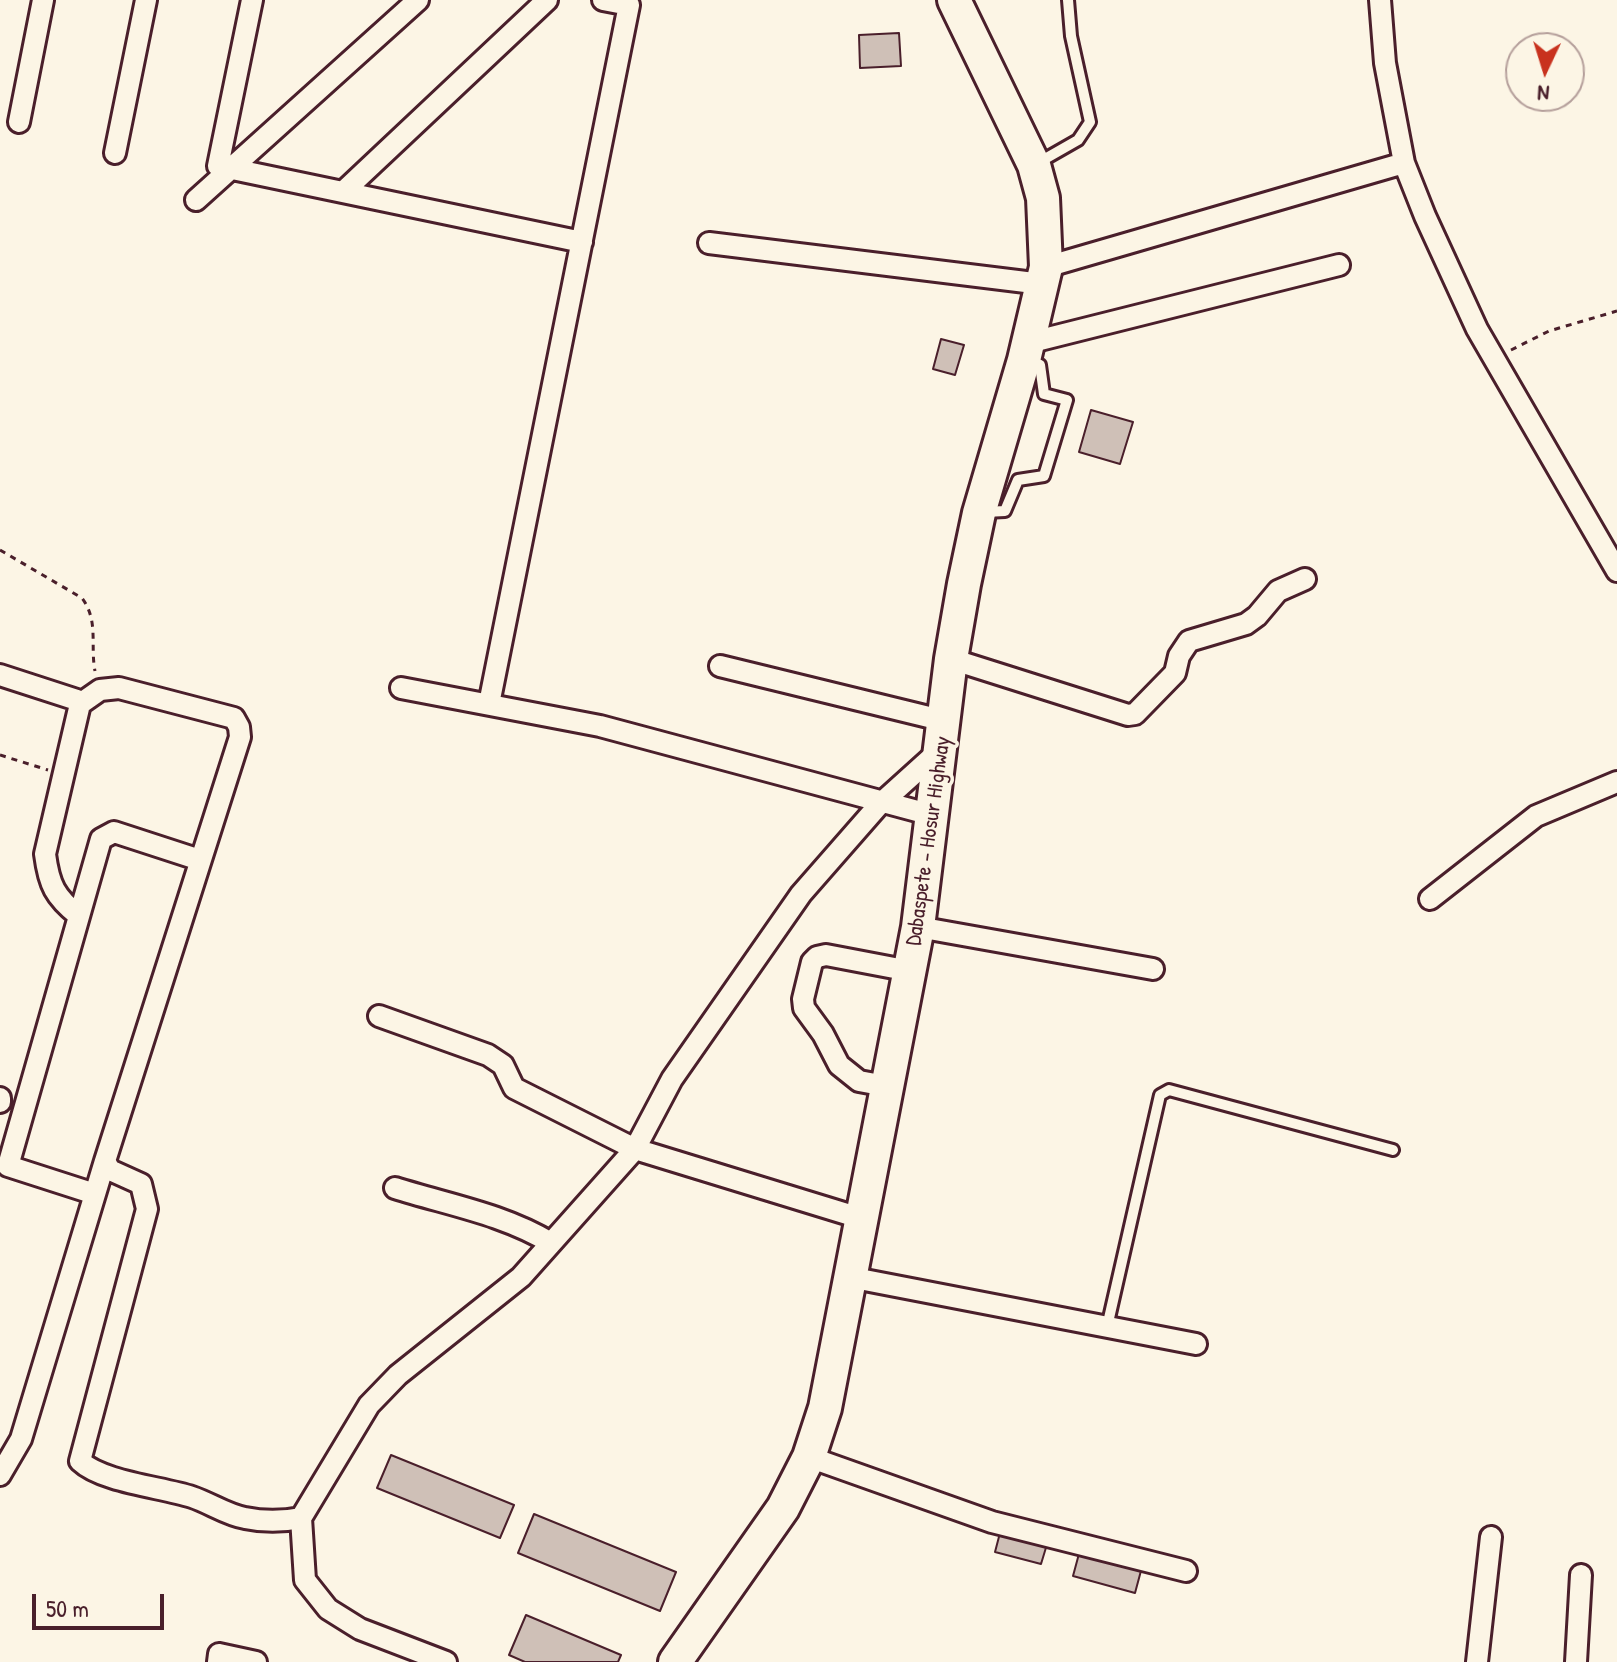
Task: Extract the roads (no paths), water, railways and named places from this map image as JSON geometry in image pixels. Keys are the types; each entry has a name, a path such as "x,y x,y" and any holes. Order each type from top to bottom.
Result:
{"highway":[{"name":"Dabaspete - Hosur Highway","path":"675,1662 783,1508 809,1457 825,1408 918,927 951,659 979,513 1026,352 1044,276 1043,198 1034,165 954,0"}],"street":[{"path":"19,122 43,0"},
{"path":"115,153 146,0"},
{"path":"252,0 218,166 582,242"},
{"path":"196,200 418,0"},
{"path":"343,192 547,0"},
{"path":"489,704 629,5 603,0"},
{"path":"1380,0 1385,63 1404,163 1477,329 1617,571"},
{"path":"709,243 1044,276 1404,163"},
{"path":"1026,352 1339,265"},
{"path":"951,659 1128,715 1135,714 1175,673 1179,656 1189,641 1246,624 1278,591 1305,579"},
{"path":"446,1662 360,1629 328,1609 305,1580 301,1518 369,1405 398,1375 521,1277 635,1149 672,1079 801,894 943,735 720,666"},
{"path":"0,675 77,700 80,704"},
{"path":"0,1475 21,1439 105,1161 240,737 234,718 119,688 100,690 80,704 45,854 48,878 60,901 79,916"},
{"path":"401,688 600,726 932,815"},
{"path":"1430,899 1536,816 1617,782"},
{"path":"95,1194 4,1166 8,1132 101,839 114,832 200,860"},
{"path":"918,927 1153,969"},
{"path":"886,1086 859,1081 839,1065 823,1034 804,1008 803,999 812,962 826,955 910,971"},
{"path":"379,1016 488,1055 503,1065 514,1088 635,1149 860,1218"},
{"path":"105,1161 110,1170 141,1184 147,1209 80,1461 91,1471 192,1497 242,1518 276,1522 301,1518"},
{"path":"395,1188 491,1214 527,1228 551,1243"},
{"path":"849,1277 1196,1344"},
{"path":"809,1457 992,1522 1186,1571"},
{"path":"1477,1662 1491,1537"},
{"path":"1576,1662 1581,1575"},
{"path":"218,1662 219,1654 256,1662"}],"lane":[{"path":"1034,165 1078,140 1090,122 1071,36 1068,0"},
{"path":"979,513 1005,511 1018,480 1044,476 1067,400 1044,394 1040,365 1026,352"},
{"path":"1107,1327 1160,1095 1164,1091 1393,1150"}]}
